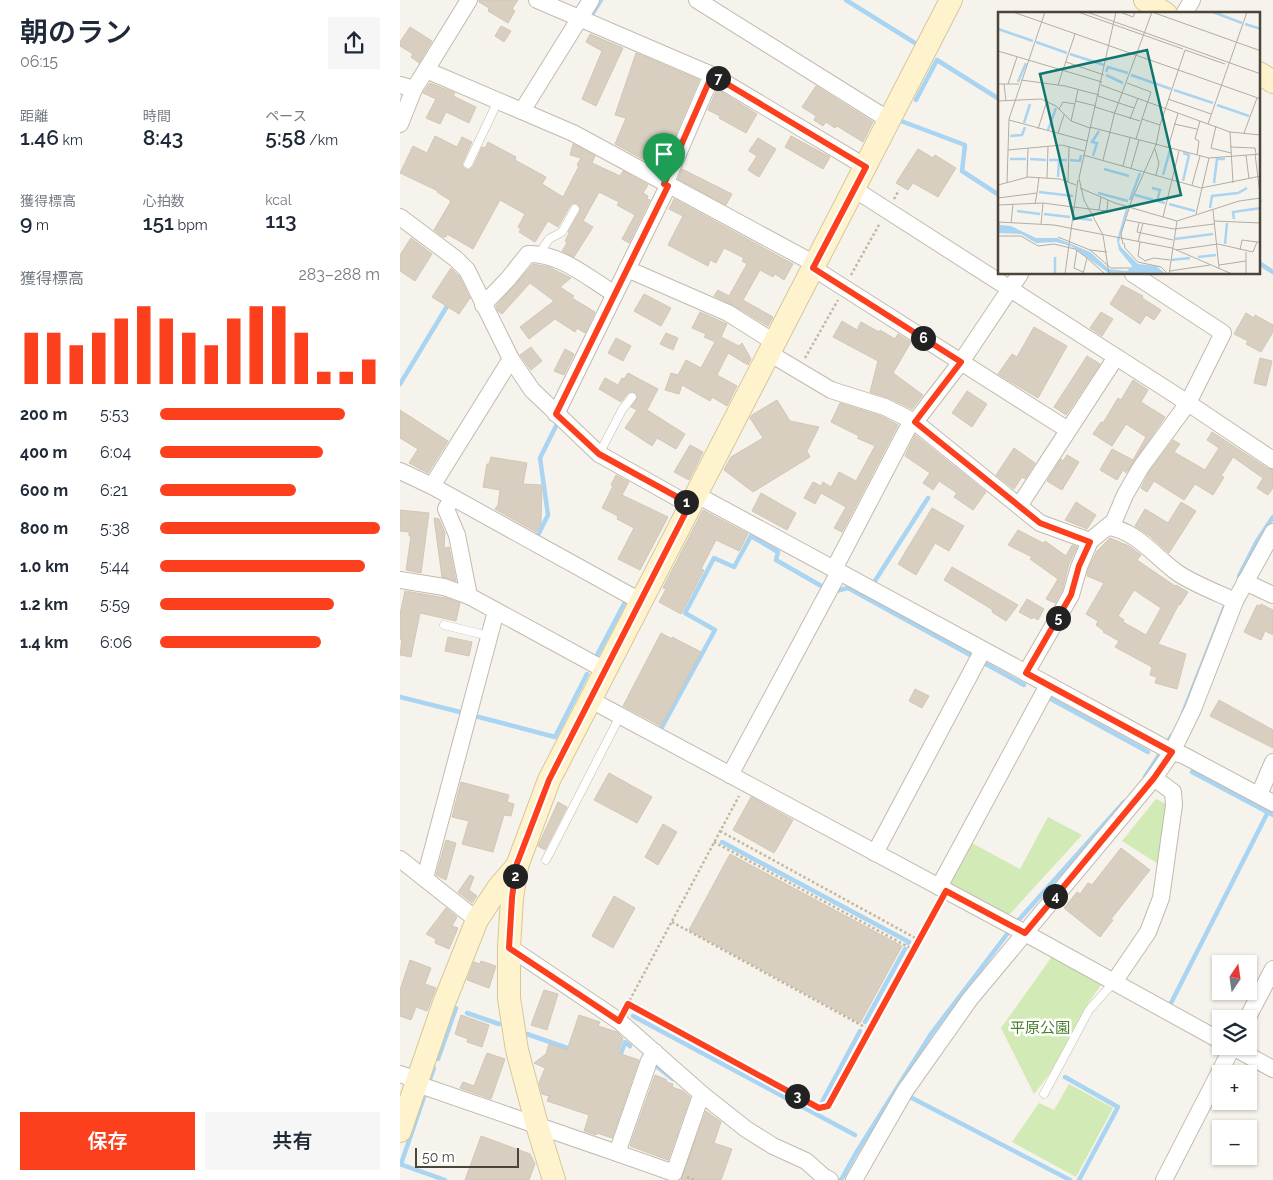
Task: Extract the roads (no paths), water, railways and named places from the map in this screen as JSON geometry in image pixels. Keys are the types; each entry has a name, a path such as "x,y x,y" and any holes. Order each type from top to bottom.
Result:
{"street":[{"path":"400,124 407,87 426,70 469,0"},
{"path":"537,0 712,75 866,167"},
{"path":"522,111 591,0"},
{"path":"697,0 890,120"},
{"path":"554,1180 516,1050 509,998 509,948 516,866 549,780 589,699 866,167 950,0"},
{"path":"1144,0 1163,12"},
{"path":"1185,12 1192,0"},
{"path":"426,70 573,133 814,266 1068,430"},
{"path":"1260,74 1273,82"},
{"path":"556,414 666,185 712,75"},
{"path":"854,189 1188,403 1273,460"},
{"path":"402,223 456,259 467,270 511,359 532,390 599,454 836,570 1165,748 1183,755 1266,799 1273,762"},
{"path":"483,305 528,254 539,254 568,263 615,294"},
{"path":"627,269 728,313 771,348 832,390 886,407 914,421 1040,523 1090,542"},
{"path":"730,775 914,421 961,362 1019,275"},
{"path":"1026,673 1071,595 1079,566 1090,542 1114,521 1125,495 1141,467 1188,403 1223,333 1135,275"},
{"path":"1019,506 1116,357"},
{"path":"432,486 511,359"},
{"path":"400,471 432,486 640,601"},
{"path":"452,498 446,509 457,535 469,596"},
{"path":"1107,527 1118,528 1151,550 1176,572 1228,597"},
{"path":"854,1180 905,1091 970,999 1016,929 1154,778 1165,748 1193,709 1228,597 1245,582 1273,532"},
{"path":"400,580 444,586 469,596 605,670"},
{"path":"1245,582 1273,595"},
{"path":"424,878 496,611"},
{"path":"875,853 983,650"},
{"path":"942,889 1048,685"},
{"path":"589,699 1212,1036"},
{"path":"1114,982 1148,932 1161,898 1174,805 1173,792 1154,778"},
{"path":"400,859 477,920"},
{"path":"400,1131 412,1079 477,920 498,888 516,866"},
{"path":"509,948 619,1021 703,1095 746,1129 773,1146 806,1161 827,1178"},
{"path":"1252,1010 1273,969"},
{"path":"617,1153 649,1061 655,1052"},
{"path":"1164,1180 1224,1055"},
{"path":"1247,1055 1273,1069"},
{"path":"412,1079 674,1173 699,1101 703,1095"}],"lane":[{"path":"468,164 498,101"},
{"path":"539,254 549,239 562,232 575,209"},
{"path":"599,454 622,410 632,397"},
{"path":"444,625 489,636"},
{"path":"546,860 620,716"},
{"path":"1044,1094 1089,1010 1114,982"}],"waterway":[{"path":"593,13 601,0"},
{"path":"846,0 915,43"},
{"path":"916,100 937,60 998,98"},
{"path":"901,121 965,145 962,171 998,194"},
{"path":"1260,264 1273,272"},
{"path":"400,384 449,303"},
{"path":"534,536 537,537 548,515 540,458 556,426"},
{"path":"873,584 928,498"},
{"path":"1239,576 1257,541 1273,517"},
{"path":"661,729 715,630 685,613 714,558 734,567 751,536 778,552 776,560 823,587"},
{"path":"836,591 848,588 972,656"},
{"path":"1183,713 1227,601"},
{"path":"596,657 625,602"},
{"path":"984,663 1024,685"},
{"path":"475,716 555,737 587,674"},
{"path":"400,697 464,713"},
{"path":"1051,699 1148,752"},
{"path":"1145,777 1172,735"},
{"path":"1192,772 1273,815"},
{"path":"1016,923 1124,802"},
{"path":"1171,1003 1268,812"},
{"path":"722,842 908,943"},
{"path":"841,1180 931,1034 1011,929"},
{"path":"865,1022 905,949"},
{"path":"438,1059 456,1008"},
{"path":"467,1013 499,1024"},
{"path":"633,1016 855,1135"},
{"path":"822,1102 860,1031"},
{"path":"527,1034 573,1050"},
{"path":"619,1059 625,1042 630,1046"},
{"path":"656,1066 673,1079"},
{"path":"429,1082 434,1068"},
{"path":"1065,1077 1118,1107 1079,1180"},
{"path":"401,1164 425,1094"},
{"path":"912,1098 1070,1180"},
{"path":"400,1164 445,1180"}],"park label":[{"name":"平原公園","path":"1040,1028"}]}
